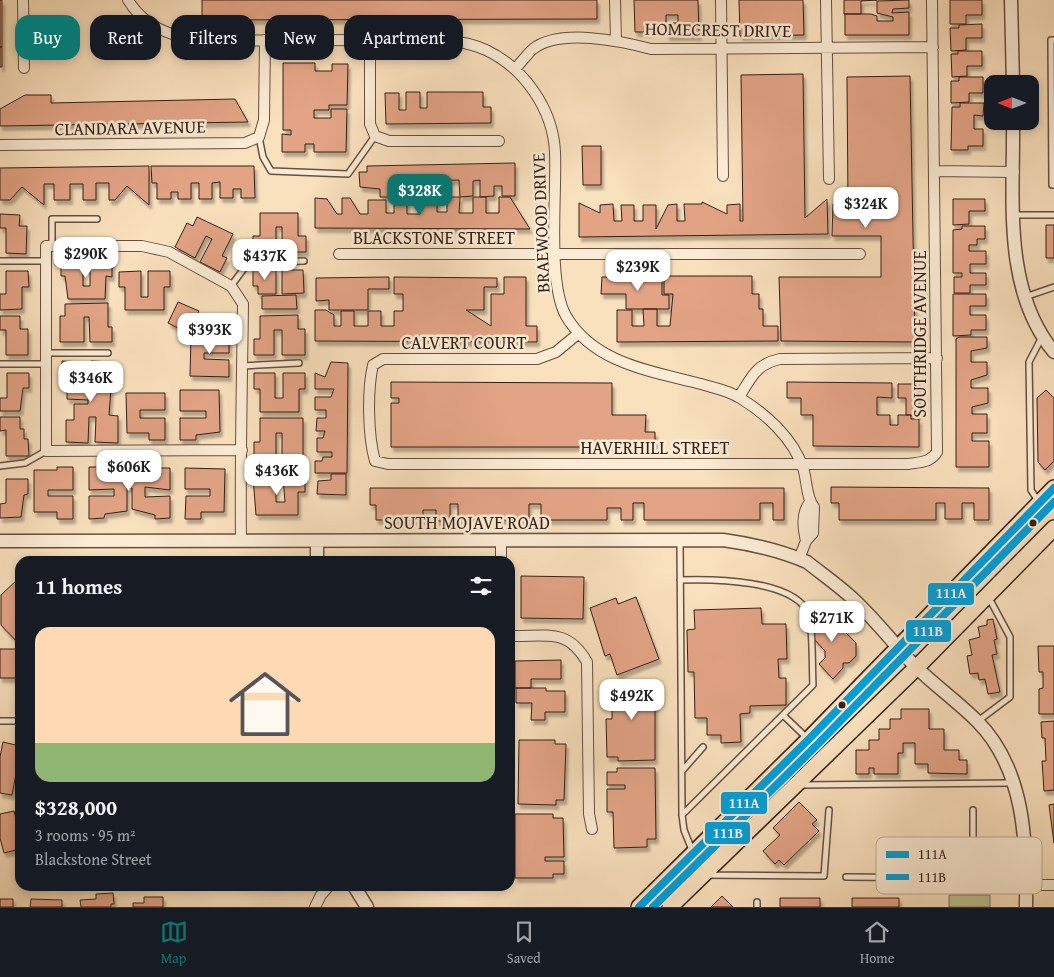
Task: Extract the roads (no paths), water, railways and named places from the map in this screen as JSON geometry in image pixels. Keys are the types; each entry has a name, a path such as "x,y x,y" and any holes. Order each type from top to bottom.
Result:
{"main road":[{"path":"639,907 809,739 1054,488"},
{"path":"670,907 917,667 1054,528"}],"street":[{"path":"23,0 24,68"},
{"name":"BRAEWOOD DRIVE","path":"128,0 135,11 160,31 180,38 202,41 265,40"},
{"path":"615,0 616,40"},
{"path":"721,0 723,176"},
{"path":"826,0 829,179"},
{"name":"SOUTHRIDGE AVENUE","path":"932,0 937,358 937,452 934,458"},
{"path":"1011,0 1012,75"},
{"name":"HOMECREST DRIVE","path":"515,69 534,48 559,38 616,40 651,49 933,47"},
{"path":"259,137 264,120 265,40"},
{"name":"BRAEWOOD DRIVE","path":"463,43 486,50 515,69 535,91 545,110 555,149 556,254 559,297 566,315 579,333 595,349 626,364 728,391 766,415 795,450 802,464 808,484 810,502 814,506 813,533 806,541 799,559"},
{"path":"370,60 370,124 375,136 389,141 499,141"},
{"path":"1013,130 1016,260 1024,298 1043,337 1054,352"},
{"name":"CLANDARA AVENUE","path":"0,145 245,143 259,137"},
{"path":"934,171 1014,172"},
{"path":"241,541 242,450 242,304 231,286 169,252 142,246 49,246 46,262 46,451 242,450"},
{"name":"BLACKSTONE STREET","path":"339,254 860,254"},
{"name":"CALVERT COURT","path":"376,461 371,448 370,378 373,365 383,359 537,359 556,352 579,333"},
{"path":"739,397 757,369 770,361 780,359 937,358"},
{"name":"HAVERHILL STREET","path":"376,461 388,464 908,464 928,461 934,458"},
{"name":"SOUTH MOJAVE ROAD","path":"0,541 723,540 759,545 799,559 853,598 897,648 978,721 994,742 1014,783 1024,837"},
{"path":"317,541 317,556"},
{"path":"501,541 501,556"},
{"path":"515,636 563,637 578,646 587,662 589,814 592,829"},
{"path":"315,907 325,891"},
{"path":"357,891 367,907"},
{"name":"SOUTH MOJAVE ROAD","path":"1026,894 1026,907"}],"lane":[{"path":"1054,40 1050,40 1052,185 1054,185"},
{"path":"259,137 263,157 271,171 348,174 375,136"},
{"path":"1014,215 1054,215"},
{"path":"49,246 52,219 97,218"},
{"path":"0,261 46,262"},
{"path":"231,286 248,262 304,261"},
{"path":"1024,298 1054,287"},
{"path":"1039,503 1031,490 1029,362 1043,337"},
{"path":"0,364 108,353"},
{"path":"242,366 299,363"},
{"path":"0,466 24,463 46,451"},
{"path":"241,468 305,467"},
{"path":"680,540 682,814 684,830 695,851 702,875 824,876 829,810"},
{"path":"680,580 726,579 760,585 796,600 809,615 813,685 682,814"},
{"path":"978,721 1010,697 1010,637 988,596"},
{"path":"784,715 809,739"},
{"path":"0,721 15,721"},
{"path":"682,772 703,747"},
{"path":"795,785 1014,783"},
{"path":"973,810 973,837"},
{"path":"846,878 876,878"}]}
